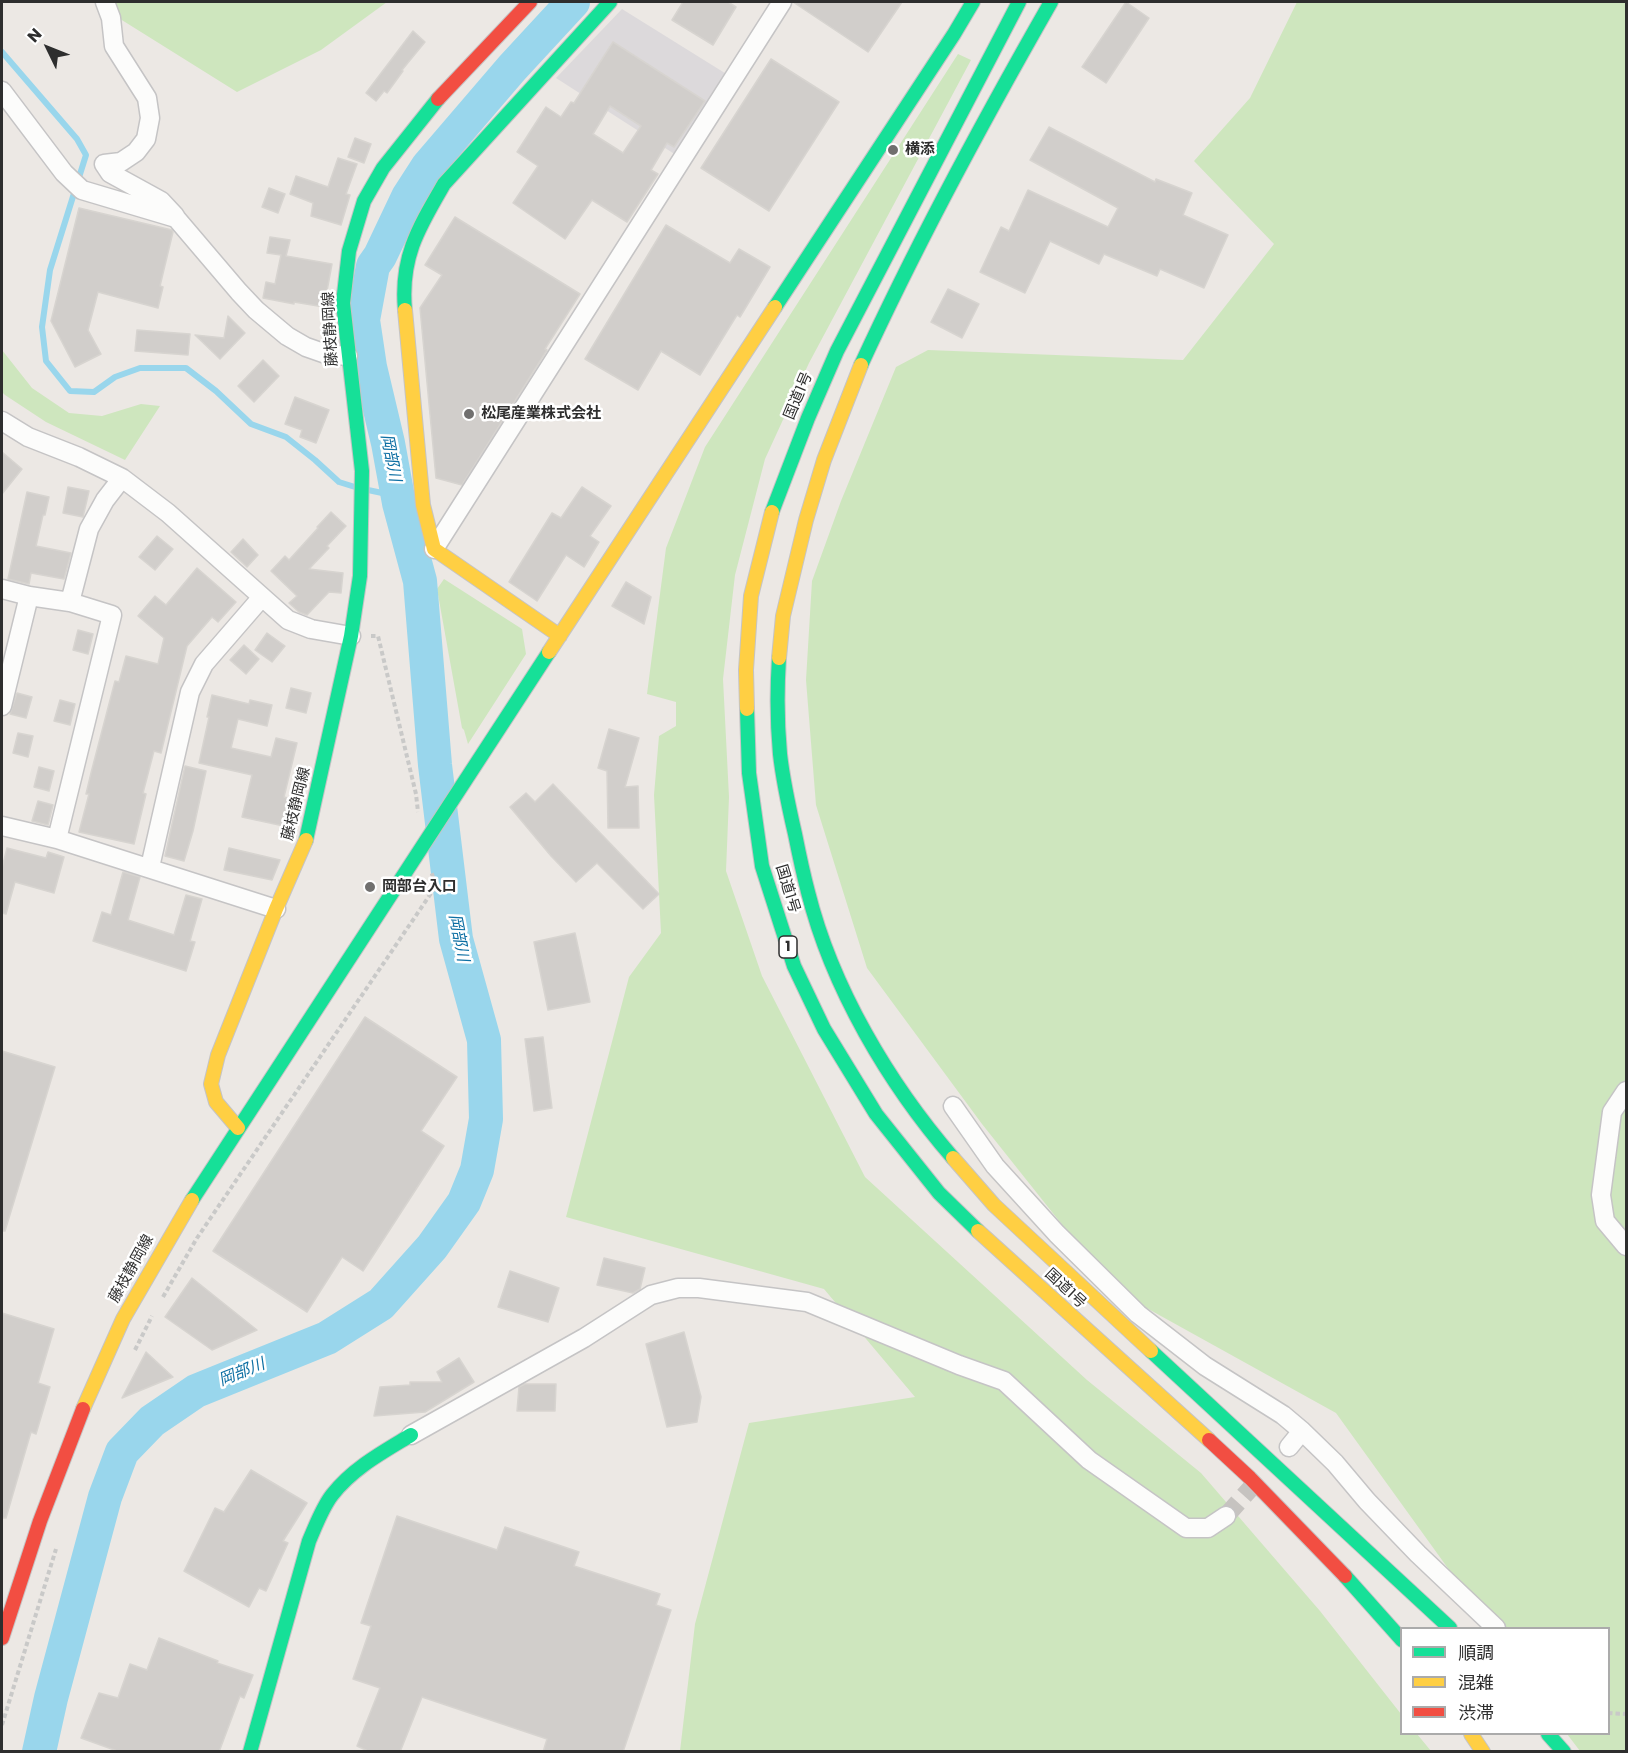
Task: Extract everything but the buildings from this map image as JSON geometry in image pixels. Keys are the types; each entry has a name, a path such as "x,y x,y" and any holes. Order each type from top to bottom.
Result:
{"main road":[{"name":"藤枝静岡線","path":"2,1638 70,1438 117,1331 164,1244 238,1128 216,1102 211,1084 218,1055 276,909 307,839 351,636 360,576 362,471 343,303 349,251 364,201 383,168 433,104 530,2"},
{"path":"560,636 434,549 423,505 403,291 409,251 424,218 444,184 610,2"},
{"path":"238,1128 973,2"},
{"name":"国道1号","path":"1019,2 837,351 773,507 751,596 746,670 749,773 762,866 794,966 824,1029 876,1114 939,1193 1013,1264 1250,1478 1335,1564 1400,1639"},
{"name":"国道1号","path":"1051,2 1007,79 894,293 854,380 824,460 793,569 783,616 779,662 780,753 808,894 831,960 848,999 879,1058 905,1098 994,1205 1448,1627"},
{"path":"250,1752 309,1541 320,1515 333,1495 348,1479 377,1456 411,1435"},
{"path":"1472,1735 1483,1752"},
{"path":"1549,1735 1564,1752"}],"street":[{"path":"105,2 111,18 114,46 147,98 150,118 146,139 136,152 121,162 104,164 110,173 161,201 239,292 287,336 306,347 326,354 348,356"},
{"path":"434,549 782,2"},
{"path":"2,91 64,173 82,190 176,218"},
{"path":"2,421 28,437 79,457 122,478 168,513 288,620 311,629 351,636"},
{"path":"70,602 89,529 105,500 122,478"},
{"path":"2,589 29,596 70,602 112,615 57,839"},
{"path":"2,706 29,596"},
{"path":"150,867 190,692 204,664 262,597"},
{"path":"2,826 57,839 150,867 276,909"},
{"path":"1626,1091 1612,1112 1601,1195 1605,1221 1626,1246"},
{"path":"953,1106 995,1166 1057,1234 1138,1314 1205,1366 1283,1415 1302,1431 1335,1463 1411,1547 1494,1627"},
{"path":"411,1435 584,1338 651,1295 678,1287 699,1288 807,1302 959,1365 1004,1381 1089,1460 1185,1528 1208,1528 1226,1516"},
{"path":"1289,1447 1302,1431"}],"path":[{"path":"1610,1713 1626,1714"}],"shaded area":[{"path":"622,9 728,75 676,155 556,78"}],"green space":[{"path":"93,2 387,2 321,50 237,92"},
{"path":"1297,2 1626,2 1626,1751 1580,1751 1568,1735 1610,1735 1610,1627 1490,1627 1336,1413 1114,1290 982,1124 867,968 816,805 806,680 812,581 841,501 896,367 928,350 1183,360 1274,244 1194,161 1250,98"},
{"path":"958,54 971,60 809,363 765,459 735,575 723,679 729,797 726,871 762,976 865,1177 1087,1380 1201,1473 1320,1611 1400,1713 1400,1735 1418,1735 1431,1751 680,1751 695,1624 749,1423 915,1397 824,1289 566,1217 629,977 661,933 654,795 659,736 676,726 676,702 647,694 666,548 705,447"},
{"path":"2,350 32,388 69,413 102,416 141,404 160,406 125,460 46,422 5,395 2,392"},
{"path":"444,579 522,629 526,654 468,744 462,728 437,589"}],"waterway":[{"name":"岡部川","path":"39,1752 51,1698 105,1497 122,1452 152,1421 196,1391 327,1338 381,1304 432,1247 464,1202 477,1170 486,1119 484,1040 456,939 435,765 420,581 399,503 370,367 363,320 373,266 408,197 428,166 512,68 573,2"},
{"path":"2,52 77,139 86,155 50,270 42,327 46,361 70,391 94,392 115,377 140,368 186,368 216,391 251,424 286,437 339,482 355,487"},
{"path":"368,490 387,494 399,503"}],"tunnel":[{"path":"1226,1516 1259,1479"}],"traffic: fast":[{"path":"405,310 405,274 413,243 444,184 610,2"},
{"path":"775,307 973,2"},
{"path":"772,512 808,418 837,351 1019,2"},
{"path":"861,365 952,182 1051,2"},
{"path":"306,840 351,636 360,576 362,471 343,303 349,251 364,201 383,168 438,99"},
{"path":"192,1200 549,652"},
{"path":"779,658 778,718 781,764 803,871 818,928 848,999 885,1067 929,1129 953,1158"},
{"path":"747,709 749,773 762,866 794,966 824,1029 876,1114 939,1193 978,1231"},
{"path":"1151,1351 1449,1627"},
{"path":"250,1752 309,1541 322,1511 332,1495 349,1477 369,1461 411,1435"},
{"path":"1345,1576 1400,1638"},
{"path":"1549,1735 1564,1752"}],"traffic: slow":[{"path":"549,652 775,307"},
{"path":"405,310 423,505 434,549 560,636"},
{"path":"779,658 783,616 806,520 824,460 861,365"},
{"path":"747,709 746,670 751,596 772,512"},
{"path":"238,1128 216,1102 211,1084 218,1055 306,840"},
{"path":"953,1158 994,1205 1151,1351"},
{"path":"83,1409 123,1319 192,1200"},
{"path":"978,1231 1209,1440"},
{"path":"1472,1735 1483,1752"}],"traffic: jam":[{"path":"438,99 530,2"},
{"path":"2,1638 40,1521 83,1409"},
{"path":"1209,1440 1250,1478 1345,1576"}],"place":[{"name":"横添","path":"893,150"},
{"name":"松尾産業株式会社","path":"469,414"},
{"name":"岡部台入口","path":"370,887"}]}
